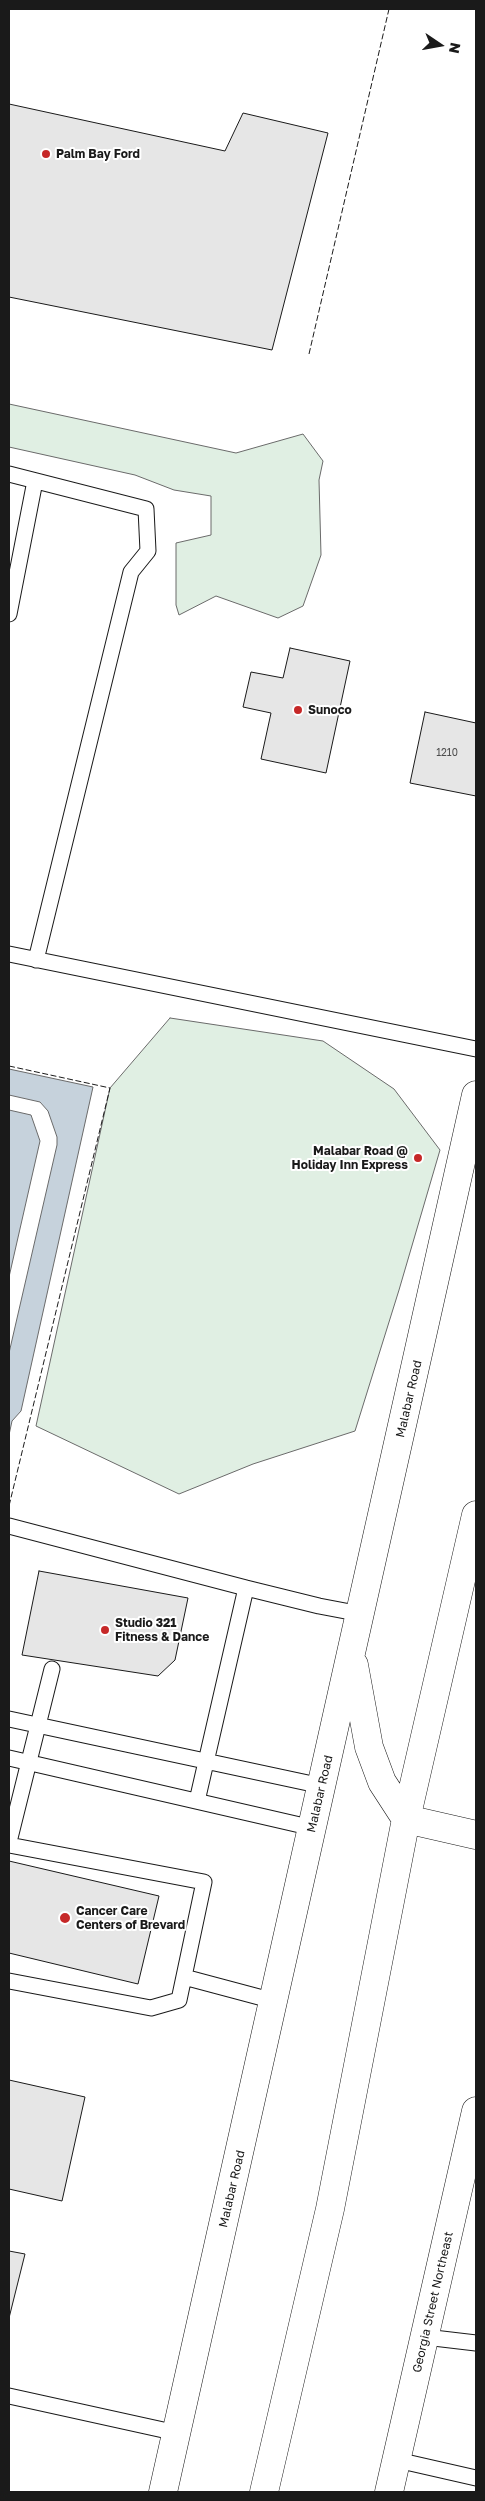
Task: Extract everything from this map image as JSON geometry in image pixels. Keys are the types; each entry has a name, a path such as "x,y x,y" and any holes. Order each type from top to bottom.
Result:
{"main road":[{"name":"Malabar Road","path":"163,2492 476,1095"},
{"path":"264,2492 330,2209 406,1819 476,1515"},
{"path":"352,1654 369,1747 382,1782 406,1819 476,1835"},
{"name":"Georgia Street Northeast","path":"389,2492 476,2111"}],"lane":[{"path":"9,474 146,509 148,552 131,572 36,960"},
{"path":"9,614 35,481"},
{"path":"9,954 476,1049"},
{"path":"9,1526 246,1588 361,1614"},
{"path":"197,1800 246,1588"},
{"path":"9,1981 151,2008 179,2000 204,1882 9,1843 52,1669"},
{"path":"9,1720 322,1786"},
{"path":"9,1758 313,1828"},
{"path":"184,1976 274,2001"},
{"path":"425,2337 476,2343"},
{"path":"9,2396 177,2432"},
{"path":"397,2460 476,2478"}],"green space":[{"path":"9,404 236,453 303,434 323,461 319,480 321,555 303,606 278,618 216,596 179,615 176,605 176,543 211,535 211,496 174,490 135,475 9,447"},
{"path":"170,1018 323,1041 394,1089 440,1150 355,1431 253,1464 179,1494 36,1426 110,1088"}],"shaded area":[{"path":"9,1069 93,1087 21,1411 12,1421 9,1435 9,1353 57,1145 57,1137 48,1111 40,1102 9,1095"},
{"path":"9,1110 31,1115 40,1141 9,1277"}],"building":[{"path":"9,104 225,151 243,113 328,133 272,350 9,297"},
{"name":"Sunoco","path":"290,648 350,661 326,773 261,759 271,713 243,707 251,672 283,678"},
{"path":"425,712 476,723 476,796 410,783"},
{"path":"39,1571 188,1598 175,1660 158,1676 22,1655"},
{"path":"9,1861 159,1896 138,1984 9,1953"},
{"path":"9,2080 85,2097 62,2201 9,2189"},
{"path":"9,2251 25,2254 9,2318"}],"fence":[{"path":"309,354 389,9"},
{"path":"9,1066 110,1088 9,1506"}],"place":[{"name":"Palm Bay Ford","path":"46,154"},
{"name":"Sunoco","path":"298,710"},
{"name":"Malabar Road @ Holiday Inn Express","path":"418,1158"},
{"name":"Studio 321 Fitness & Dance","path":"105,1630"},
{"name":"Cancer Care Centers of Brevard","path":"65,1918"}]}
